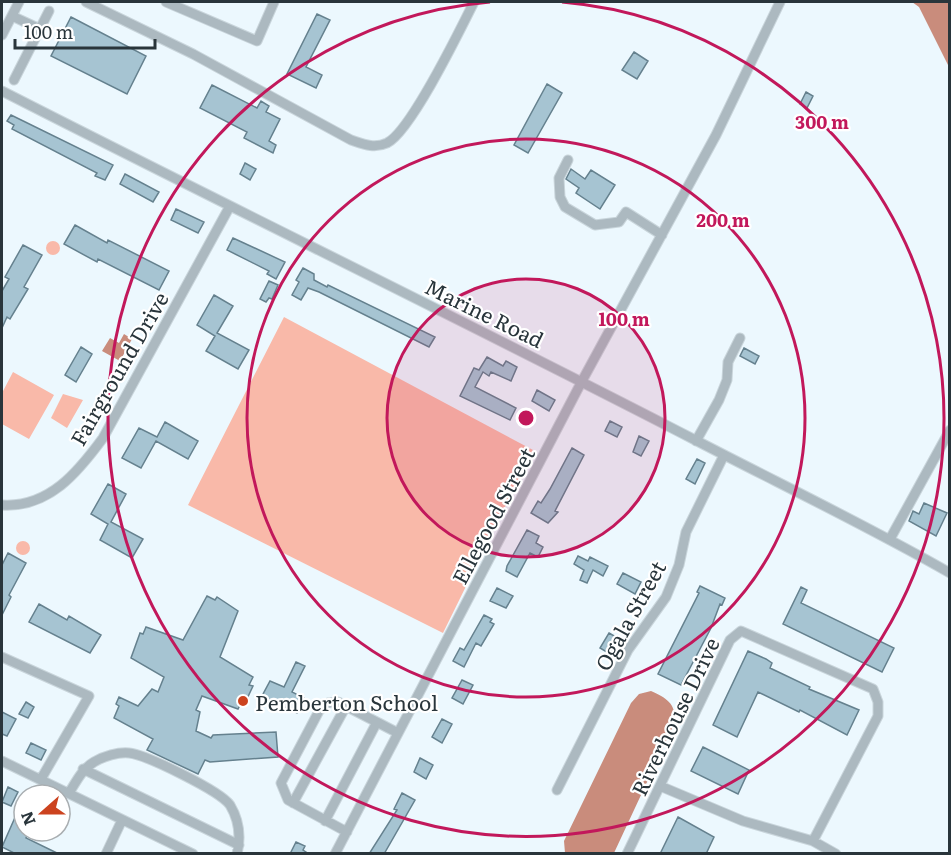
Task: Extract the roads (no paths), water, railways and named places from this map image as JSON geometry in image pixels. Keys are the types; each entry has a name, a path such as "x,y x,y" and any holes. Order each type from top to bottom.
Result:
{"street":[{"path":"2,35 19,2"},
{"path":"86,2 193,54 351,140 372,147 396,138 416,108 474,2"},
{"path":"171,3 257,41 274,2"},
{"name":"Ellegood Street","path":"336,854 582,381 716,135 780,2"},
{"path":"14,80 49,11"},
{"path":"12,16 40,28"},
{"name":"Marine Road","path":"2,91 582,381 890,539 950,573"},
{"path":"568,160 561,171 559,189 565,207 595,225 619,222 626,212 662,235"},
{"name":"Fairground Drive","path":"2,505 32,500 54,492 77,474 103,438 230,206"},
{"path":"696,441 728,380 728,362 740,338"},
{"path":"890,539 950,430"},
{"name":"Ogala Street","path":"557,790 628,651 666,597 679,566 686,532 724,455"},
{"name":"Riverhouse Drive","path":"627,854 730,640 741,631 873,689 878,702 878,716 813,842"},
{"path":"2,657 89,696 41,779"},
{"path":"347,832 293,803 284,795 281,783 319,711 328,703 338,702 398,733"},
{"path":"293,803 346,706"},
{"path":"326,821 377,722"},
{"path":"72,789 83,769 94,761 113,754 130,753 220,794 234,814 239,830 238,849 83,769"},
{"path":"2,761 48,783"},
{"path":"660,786 743,821 813,842 836,854"},
{"path":"72,795 193,854"},
{"path":"106,854 122,820"}],"place":[{"name":"Pemberton School","path":"243,701"}]}
